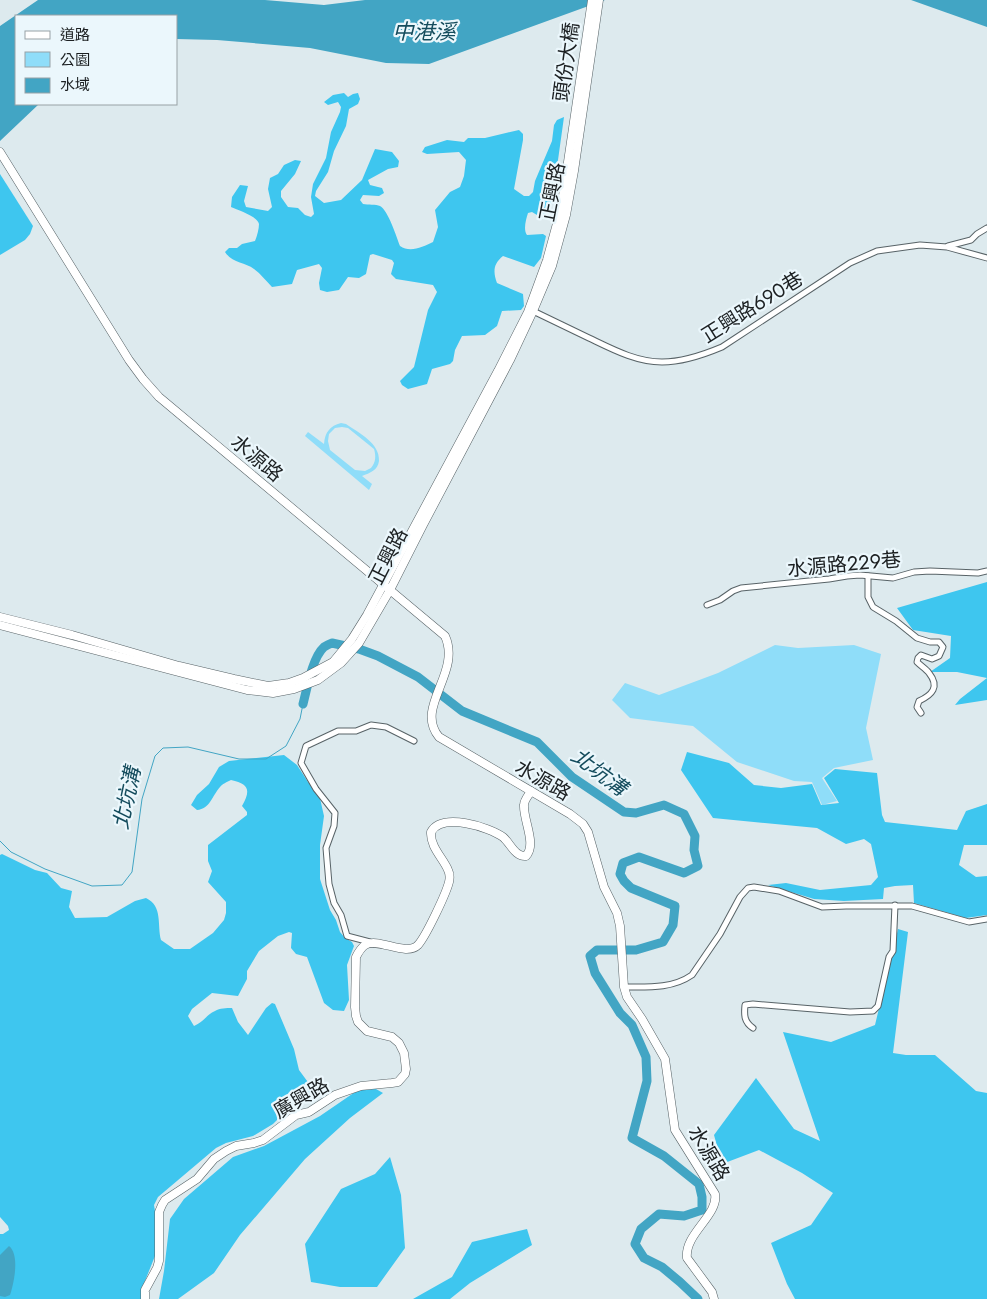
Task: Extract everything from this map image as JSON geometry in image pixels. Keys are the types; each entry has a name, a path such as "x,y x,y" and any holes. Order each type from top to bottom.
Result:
{"street":[{"name":"頭份大橋","path":"577,127 592,0"},
{"name":"頭份大橋","path":"577,127 599,0"},
{"name":"正興路","path":"0,625 247,690 273,693 294,689 318,680 341,663 422,525 510,360 533,311 552,266 566,215 574,171 577,127"},
{"name":"正興路","path":"386,588 528,312 547,260 577,127"},
{"name":"水源路","path":"0,152 142,380 159,398 445,636 449,651 447,666 435,699 431,720 432,726 439,737 570,814 583,824 588,832 604,887 617,913 620,926 624,987 627,997 665,1059 674,1130 715,1194 715,1204 689,1244 686,1253 687,1258 712,1292 714,1299"},
{"path":"947,246 971,240 987,228"},
{"name":"正興路690巷","path":"533,311 618,352 643,360 676,361 699,356 722,347 850,263 877,251 920,245 947,246 987,258"},
{"name":"水源路229巷","path":"707,605 741,588 847,576 893,578 914,572 978,573 987,571"},
{"path":"868,576 868,597 874,607 896,621 916,638 930,642 939,642 943,647 939,656 932,658 921,655 918,658 917,662 928,672 934,681 934,689 929,696 918,701 917,708 921,713"},
{"name":"正興路","path":"0,617 188,668 268,686 289,683 307,676 347,652"},
{"path":"414,741 386,727 371,724 356,731 338,731 305,750 301,763 316,789 335,812 334,826 326,848 329,884 347,936 396,947 413,948 418,945 431,922 449,882 450,875 432,839 431,832 436,826 444,823 466,823 490,830 502,836 516,854 526,856 529,853 530,847 524,805 532,791"},
{"path":"624,987 664,986 686,980 692,976 720,934 740,897 748,888 778,890 822,907 912,906 969,922 987,919"},
{"path":"753,1028 748,1025 744,1015 745,1005 753,1004 850,1012 873,1011 878,1006 889,957 893,951 895,905"},
{"name":"廣興路","path":"145,1299 145,1290 158,1268 159,1212 165,1200 197,1179 214,1159 226,1151 236,1146 254,1144 263,1140 296,1115 309,1112 335,1095 361,1086 398,1082 405,1074 404,1053 399,1043 392,1037 367,1030 358,1022 356,1016 356,958 366,944 373,943"}],"green space":[{"path":"337,424 346,424 368,439 376,449 379,461 377,467 362,476 372,484 369,490 305,436 308,432 324,444 327,433","holes":["335,428 348,428 374,449 374,463 371,468 365,471 355,470 330,450 329,434"]},
{"path":"775,645 798,648 854,645 881,654 866,728 873,760 834,768 822,778 837,801 822,805 812,782 794,781 737,762 693,726 630,718 612,700 625,683 659,695 718,673"}],"shaded area":[{"path":"344,93 348,97 358,93 360,99 358,104 349,109 346,126 334,151 328,172 316,191 315,196 324,203 341,200 362,180 375,149 392,152 399,161 398,167 388,169 368,180 370,185 382,188 384,193 379,196 363,195 360,200 363,204 378,205 383,209 392,224 400,246 408,249 421,247 433,242 438,227 435,210 450,192 460,187 464,176 466,160 459,152 427,154 422,152 425,147 447,140 464,142 468,138 485,138 519,130 523,134 523,140 514,189 524,196 529,196 533,192 535,181 552,141 554,125 557,120 564,117 558,160 553,179 553,199 548,214 542,218 532,212 528,213 526,221 525,230 527,235 543,234 546,236 541,258 534,267 503,256 497,262 495,268 497,283 523,294 524,306 521,310 502,311 497,326 485,335 462,336 455,350 453,361 450,364 432,369 427,384 408,389 400,381 414,367 428,310 437,292 433,285 396,279 391,274 394,263 392,260 373,254 370,255 366,274 359,278 348,277 339,290 327,292 320,290 319,283 322,268 319,264 297,270 292,284 272,287 254,269 231,258 225,252 229,248 237,248 242,244 255,241 258,230 259,224 255,218 231,207 232,197 240,185 248,186 244,201 246,207 268,211 272,207 268,189 270,178 278,174 284,165 295,160 301,161 295,174 281,191 281,197 288,207 298,208 305,215 311,217 314,214 311,197 313,184 326,158 331,132 341,107 338,102 328,105 324,102 333,95"},
{"path":"0,174 33,226 25,240 0,255"},
{"path":"987,582 987,678 957,672 930,672 950,658 951,636 913,630 897,608"},
{"path":"987,678 987,700 955,705 960,699"},
{"path":"687,752 729,763 754,785 781,788 812,784 821,805 839,803 824,778 835,769 877,773 882,815 885,822 957,830 966,811 987,804 987,845 964,845 959,865 976,877 987,876 987,915 966,918 914,903 913,885 884,888 883,899 844,901 814,899 768,885 786,883 820,890 871,885 878,877 871,844 864,839 846,844 817,828 713,818 681,770"},
{"path":"284,755 297,765 308,782 319,794 324,816 320,845 320,879 330,910 340,932 354,946 347,965 349,1000 344,1011 333,1010 324,1003 307,957 296,954 291,948 292,933 289,932 278,936 259,951 247,971 247,979 238,996 212,993 192,1009 188,1016 194,1026 217,1010 232,1008 238,1022 248,1035 266,1008 272,1003 275,1004 294,1049 299,1070 316,1093 291,1106 273,1124 253,1136 226,1143 216,1148 158,1197 154,1205 158,1229 157,1251 141,1291 143,1299 0,1299 0,1234 9,1230 0,1217 0,855 2,854 35,870 47,873 61,888 72,891 69,907 75,918 107,917 135,901 146,898 151,901 157,911 161,940 174,949 190,949 213,933 224,920 226,902 208,882 212,871 208,861 208,845 247,815 242,806 247,796 247,789 242,784 231,780 221,786 205,807 197,810 191,805 197,795 209,784 219,767 229,761"},
{"path":"898,929 908,932 893,1053 935,1055 976,1091 987,1093 987,1299 795,1299 771,1243 811,1225 833,1193 802,1173 759,1150 722,1164 714,1135 756,1078 794,1129 820,1141 783,1032 831,1042 875,1025"},
{"path":"376,1089 383,1093 350,1118 305,1159 240,1235 214,1273 178,1299 159,1299 170,1219 184,1199 233,1157 264,1146 320,1116 358,1090"},
{"path":"390,1157 401,1195 405,1248 377,1287 340,1287 311,1282 305,1244 341,1189 375,1174"},
{"path":"527,1229 532,1245 470,1283 450,1299 413,1299 452,1277 472,1242"}],"water":[{"name":"中港溪","path":"38,0 265,0 324,5 365,0 605,0 429,64 386,63 310,48 217,40 178,39 178,15 16,15"},
{"path":"911,0 987,0 987,27"},
{"name":"中港溪","path":"15,16 15,105 38,105 0,141 0,26"},
{"path":"9,1246 14,1256 15,1269 10,1295 5,1297 0,1296 0,1255"}],"waterway":[{"name":"北坑溝","path":"303,704 313,666 324,647 332,643 359,649 378,656 418,677 462,711 537,742 572,777 624,812 636,813 664,805 684,814 695,836 694,850 698,866 684,873 639,857 623,863 620,874 631,888 675,906 673,925 663,942 636,950 597,950 590,956 595,973 620,1013 632,1025 646,1057 647,1081 632,1138 664,1156 699,1184 702,1197 702,1210 684,1216 659,1214 641,1229 635,1244 644,1258 662,1267 698,1299"},
{"name":"北坑溝","path":"0,841 11,852 45,869 92,886 122,885 132,872 142,799 155,756 163,748 188,747 239,759 266,759 286,746 300,719 303,704"}]}
